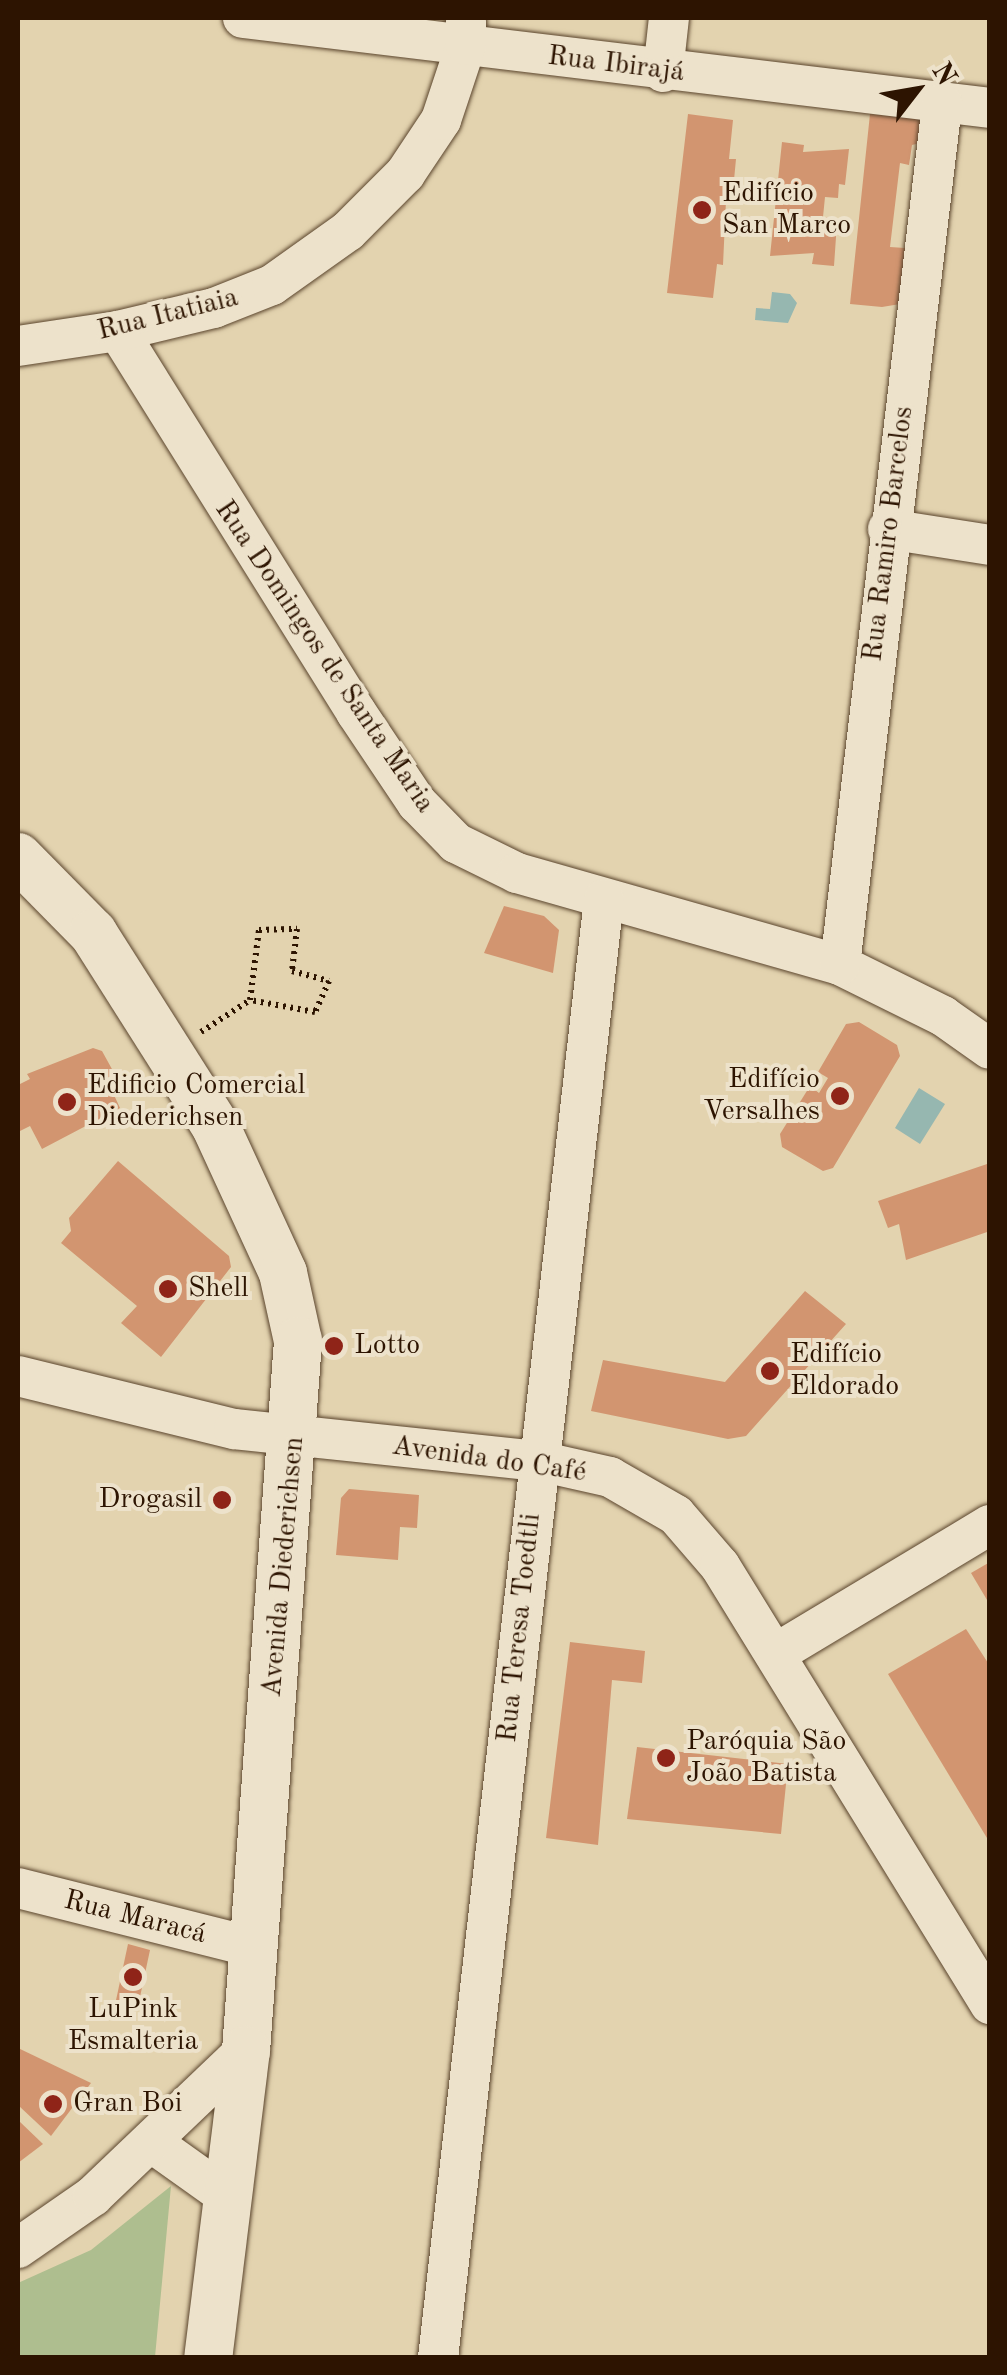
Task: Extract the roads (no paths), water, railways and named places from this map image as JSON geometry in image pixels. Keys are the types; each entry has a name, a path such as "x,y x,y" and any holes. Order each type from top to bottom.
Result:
{"street":[{"name":"Rua Ibirajá","path":"243,18 466,31 663,72 990,108"},
{"path":"663,72 669,18"},
{"name":"Rua Itatiaia","path":"18,346 118,332 272,285 348,231 405,174 441,120 466,31"},
{"name":"Rua Ramiro Barcelos","path":"840,965 888,528 942,104"},
{"name":"Rua Domingos de Santa Maria","path":"118,332 417,803 474,854 604,899 840,965 943,1016 990,1048"},
{"path":"888,528 990,545"},
{"name":"Avenida Diederichsen","path":"18,857 93,932 170,1053 255,1200 283,1273 299,1356 246,2050 208,2358"},
{"name":"Rua Teresa Toedtli","path":"438,2358 604,899"},
{"name":"Avenida do Café","path":"18,1376 122,1406 295,1438 539,1461 610,1477 676,1515 720,1566 990,2004"},
{"path":"775,1654 990,1525"},
{"name":"Rua Maracá","path":"18,1888 252,1947"},
{"path":"18,2248 93,2196 246,2050"},
{"path":"150,2142 228,2197"}],"water":[{"path":"772,292 790,294 797,303 788,323 755,320 756,308 770,309"},
{"path":"919,1088 945,1104 920,1144 895,1128"}],"place":[{"name":"Edifício San Marco","path":"702,210"},
{"name":"Edifício Versalhes","path":"840,1096"},
{"name":"Edificio Comercial Diederichsen","path":"67,1102"},
{"name":"Shell","path":"168,1289"},
{"name":"Lotto","path":"334,1346"},
{"name":"Edifício Eldorado","path":"770,1371"},
{"name":"Drogasil","path":"222,1500"},
{"name":"Paróquia São João Batista","path":"666,1758"},
{"name":"LuPink Esmalteria","path":"133,1977"},
{"name":"Gran Boi","path":"53,2104"}]}
